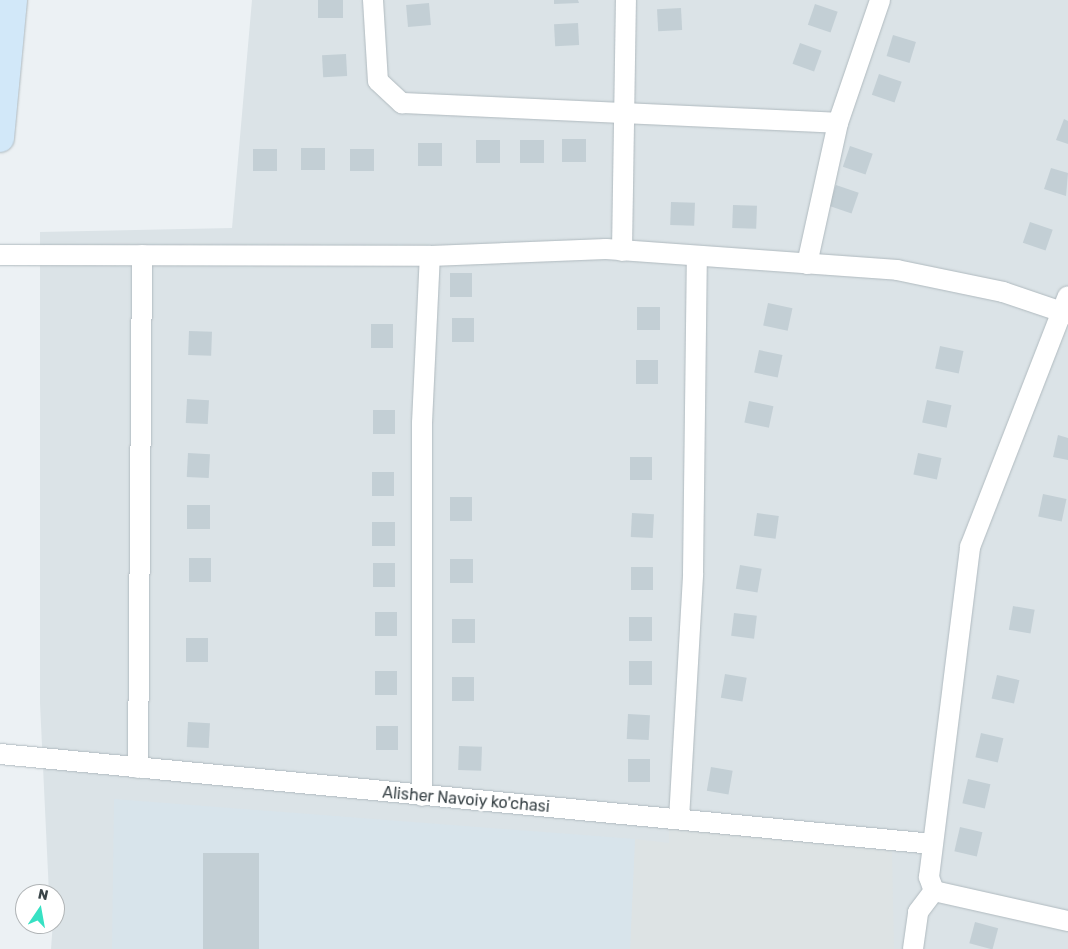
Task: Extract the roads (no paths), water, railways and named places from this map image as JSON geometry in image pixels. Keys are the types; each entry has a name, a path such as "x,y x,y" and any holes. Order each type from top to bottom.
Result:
{"main road":[{"path":"0,138 13,0"}],"street":[{"path":"372,0 378,82 402,103 838,122"},
{"path":"622,250 626,0"},
{"path":"807,264 838,122 880,0"},
{"path":"0,255 430,256 622,250 897,270 1066,307 970,547 929,877 934,891"},
{"path":"138,768 142,255"},
{"path":"422,796 422,422 430,256"},
{"path":"678,818 693,573 696,256"},
{"name":"Alisher Navoiy ko'chasi","path":"0,754 933,844"},
{"path":"934,891 1068,921"},
{"path":"913,949 918,912 934,891"}]}
